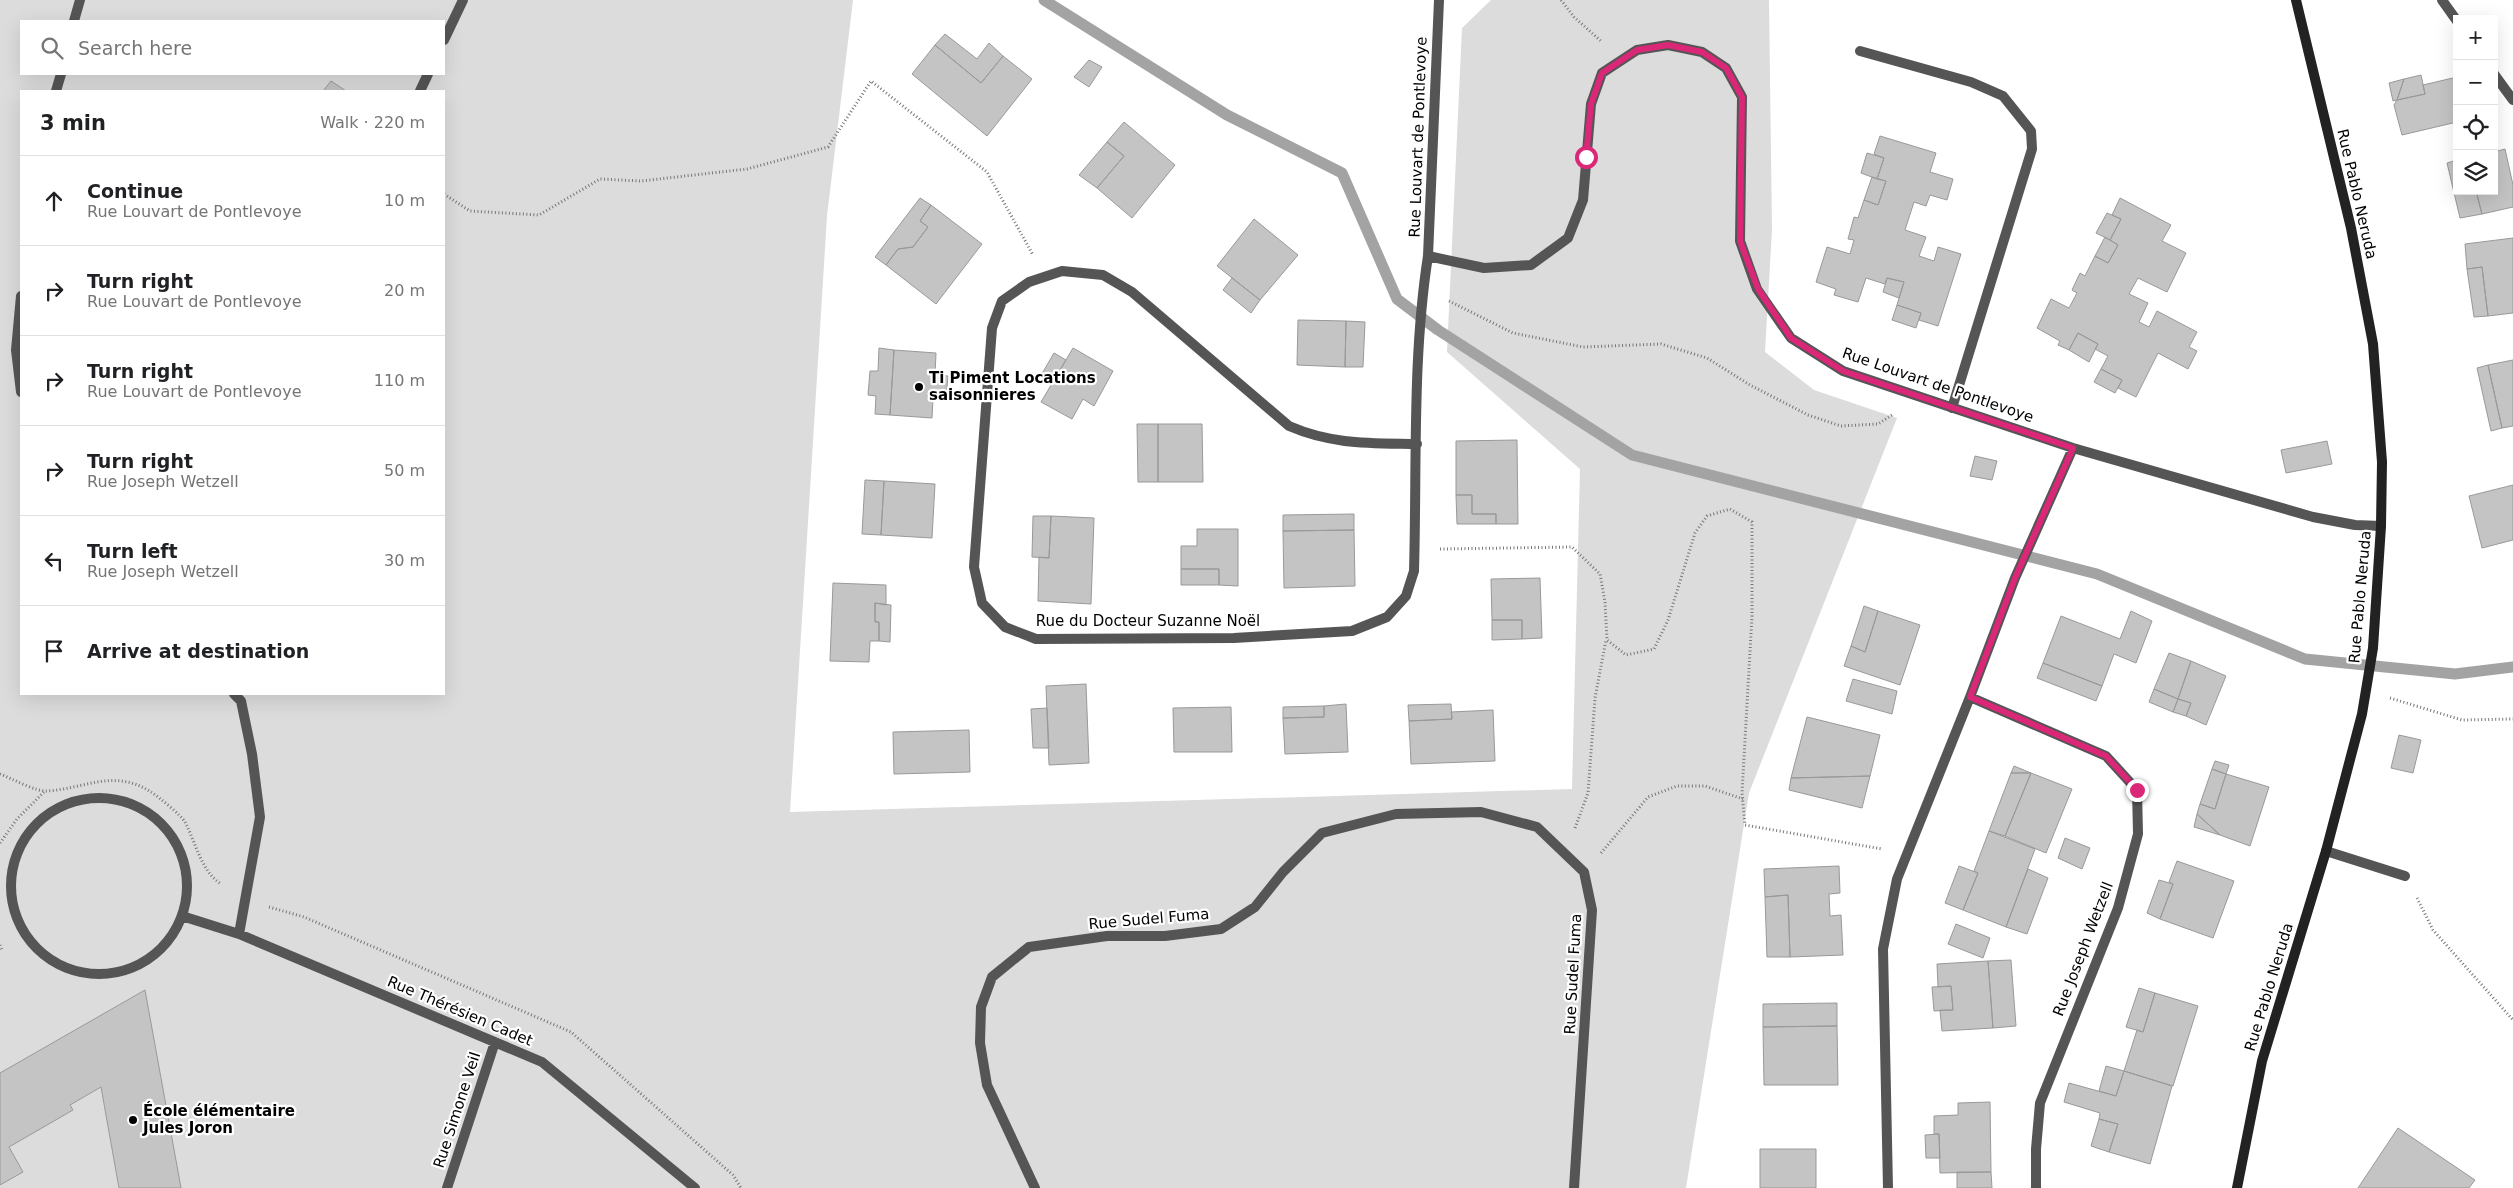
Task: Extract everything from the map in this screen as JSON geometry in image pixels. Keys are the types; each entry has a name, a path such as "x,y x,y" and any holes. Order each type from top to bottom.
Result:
{"main road":[{"name":"Rue Pablo Neruda","path":"2237,1188 2262,1061 2326,851 2362,714 2373,648 2382,526 2382,462 2373,344 2351,228 2296,0"}],"street":[{"path":"74,20 80,0"},
{"path":"445,38 463,0"},
{"name":"Rue Louvart de Pontlevoye","path":"1439,0 1428,256 1484,268 1531,265 1568,238 1583,200 1591,104 1602,73 1637,50 1668,45 1702,52 1726,68 1742,97 1740,241 1758,289 1791,338 1843,371 2073,448 2313,517 2355,525 2382,526"},
{"path":"2442,0 2453,15"},
{"path":"1860,51 1971,82 2003,96 2031,131 2032,149 1952,408"},
{"path":"56,90 61,75"},
{"path":"420,90 428,75"},
{"path":"2498,79 2513,100"},
{"name":"Rue du Docteur Suzanne Noël","path":"1417,444 1343,442 1312,436 1289,426 1132,292 1103,275 1062,271 1029,282 1002,302 992,328 974,567 982,603 1005,627 1036,639 1234,638 1352,631 1387,617 1406,596 1414,571 1420,345 1423,288 1428,256"},
{"path":"20,323 20,371"},
{"path":"1888,1188 1883,949 1897,879 1970,697 2015,578 2073,448"},
{"path":"235,695 241,701 245,719 252,754 260,817 239,934"},
{"name":"Rue Joseph Wetzell","path":"1970,697 2106,756 2137,790 2138,834 2118,908 2040,1103 2036,1149 2036,1188"},
{"path":"87,798 117,799 146,811 168,830 182,857 188,886 182,916 169,940 149,959 124,971 96,974 69,970 44,957 25,936 12,909 10,879 17,850 34,825 58,807 87,798"},
{"name":"Rue Sudel Fuma","path":"1035,1188 987,1085 980,1044 981,1007 992,977 1028,948 1107,936 1165,936 1221,928 1255,907 1283,872 1322,832 1396,814 1481,812 1537,827 1584,872 1592,910 1574,1188"},
{"path":"2326,851 2405,876"},
{"name":"Rue Thérésien Cadet","path":"182,916 239,934 542,1062 695,1188"},
{"name":"Rue Simone Veil","path":"447,1188 495,1042"}],"path":[{"path":"1561,0 1574,17 1621,60"},
{"path":"445,195 470,211 540,215 600,179 641,181 747,169 828,147 871,81 987,172 1044,277"},
{"path":"1423,288 1513,334 1583,347 1660,344 1706,358 1750,385 1808,415 1841,426 1878,424 1923,398"},
{"path":"1606,640 1626,656 1654,649 1668,620 1695,533 1707,516 1730,509 1752,522 1752,616 1745,713 1743,799 1745,825 1907,852"},
{"path":"1414,550 1572,547 1600,574 1605,602 1606,640 1596,698 1588,793 1565,854"},
{"path":"2366,691 2462,720 2513,719"},
{"path":"0,774 45,791 84,783 121,780 150,791 184,820 200,856 213,879 245,900 304,917 571,1032 733,1176 741,1188"},
{"path":"1584,872 1648,797 1677,786 1705,786 1743,799"},
{"path":"0,843 17,820 45,791"},
{"path":"2405,876 2433,930 2513,1020"},
{"path":"0,945 2,950"}],"shaded area":[{"path":"0,0 853,0 827,216 790,812 1572,789 1580,469 1447,352 1462,28 1491,0 1769,0 1772,230 1765,352 1814,390 1897,418 1749,793 1686,1188 0,1188"}],"building":[{"path":"945,34 977,59 989,43 1003,56 981,83 935,45"},
{"path":"935,45 981,83 1003,56 1032,79 987,136 912,74"},
{"path":"1089,60 1102,67 1089,87 1074,77"},
{"path":"2421,75 2425,94 2397,100 2404,79"},
{"path":"2453,78 2453,123 2402,135 2394,105 2397,100 2425,94 2423,85"},
{"path":"2404,79 2397,100 2393,101 2389,83"},
{"path":"331,81 344,90 324,90"},
{"path":"1124,122 1175,165 1132,218 1097,188 1124,156 1107,142"},
{"path":"1880,136 1936,153 1930,172 1953,179 1947,200 1930,195 1926,206 1914,202 1905,230 1926,237 1919,256 1934,261 1938,247 1961,254 1938,326 1919,320 1921,313 1897,305 1904,282 1887,278 1885,284 1866,278 1858,302 1834,295 1836,289 1816,282 1827,247 1850,254 1854,240 1848,239 1854,217 1858,218 1864,200 1878,205 1886,181 1877,179 1884,158 1874,154"},
{"path":"1107,142 1124,156 1097,188 1079,175"},
{"path":"2505,149 2513,185 2513,207 2482,214 2477,195 2498,195 2498,151"},
{"path":"1867,153 1884,158 1877,179 1861,173"},
{"path":"2453,161 2453,188 2447,163"},
{"path":"1872,177 1886,181 1878,205 1864,200"},
{"path":"2455,195 2477,195 2482,214 2460,218"},
{"path":"920,198 931,205 920,221 928,227 913,247 898,249 886,265 875,257"},
{"path":"2120,198 2171,225 2162,241 2186,253 2167,292 2138,278 2129,294 2148,303 2139,322 2149,327 2157,311 2197,332 2189,347 2197,351 2188,369 2158,353 2136,397 2118,388 2122,380 2101,369 2108,356 2095,349 2098,344 2078,333 2069,350 2058,345 2060,341 2037,328 2051,299 2069,308 2077,293 2072,290 2080,273 2085,276 2095,256 2108,263 2118,245 2110,240 2121,219 2112,215"},
{"path":"931,205 982,244 936,304 886,265 898,249 913,247 928,227 920,221"},
{"path":"2107,213 2121,219 2110,240 2096,233"},
{"path":"1254,219 1298,255 1260,300 1217,266"},
{"path":"2105,237 2118,245 2108,263 2095,256"},
{"path":"2513,238 2513,313 2488,316 2482,267 2467,269 2465,244"},
{"path":"2482,267 2488,316 2474,317 2467,269"},
{"path":"1232,278 1260,300 1251,313 1223,290"},
{"path":"1887,278 1904,282 1899,298 1883,292"},
{"path":"1897,305 1921,313 1916,328 1892,320"},
{"path":"1298,320 1346,321 1345,367 1297,365"},
{"path":"1346,321 1365,322 1363,367 1345,367"},
{"path":"2078,333 2098,344 2089,362 2069,350"},
{"path":"879,348 894,350 890,415 875,414 876,396 868,395 870,371 878,371"},
{"path":"1073,348 1113,371 1094,406 1083,399 1072,419 1041,402"},
{"name":"Ti Piment Locations saisonnieres","path":"894,350 936,353 935,375 948,376 946,399 933,399 932,418 890,415"},
{"path":"1054,353 1066,360 1052,384 1040,377"},
{"path":"2513,360 2513,426 2502,428 2488,365"},
{"path":"2488,365 2502,428 2491,431 2477,368"},
{"path":"2101,369 2122,380 2115,393 2094,382"},
{"path":"1137,424 1158,424 1158,482 1138,482"},
{"path":"1158,424 1202,424 1203,482 1158,482"},
{"path":"1517,440 1518,524 1496,524 1496,514 1472,514 1472,495 1456,495 1456,441"},
{"path":"2327,441 2332,464 2286,473 2281,450"},
{"path":"1975,456 1997,461 1992,480 1970,476"},
{"path":"865,480 884,481 881,535 862,534"},
{"path":"884,481 935,484 932,538 881,535"},
{"path":"2513,485 2513,540 2482,548 2469,496"},
{"path":"1456,495 1472,495 1472,514 1496,514 1496,524 1457,524"},
{"path":"1354,514 1354,530 1283,531 1283,515"},
{"path":"1033,516 1051,516 1049,558 1032,557"},
{"path":"1051,516 1094,518 1091,604 1038,601 1039,557 1049,558"},
{"path":"1197,529 1238,529 1238,586 1219,585 1219,569 1181,569 1181,546 1197,546"},
{"path":"1354,530 1355,586 1284,588 1283,531"},
{"path":"1181,569 1219,569 1219,585 1181,585"},
{"path":"1540,578 1542,638 1522,639 1522,620 1492,620 1491,579"},
{"path":"833,583 886,585 886,605 875,603 875,622 879,622 879,641 870,641 869,662 830,661"},
{"path":"875,603 891,605 890,642 879,641 879,622 875,622"},
{"path":"1864,606 1878,611 1865,652 1851,646"},
{"path":"1878,611 1920,625 1900,685 1844,666 1851,646 1865,652"},
{"path":"2131,611 2152,621 2136,663 2114,654 2102,686 2043,663 2061,616 2120,639"},
{"path":"1492,620 1522,620 1522,639 1492,640"},
{"path":"2169,653 2191,661 2178,699 2154,689"},
{"path":"2191,661 2226,676 2206,725 2186,716 2191,703 2178,699"},
{"path":"2043,663 2102,686 2096,701 2037,678"},
{"path":"1853,679 1897,691 1892,714 1846,701"},
{"path":"1086,684 1089,763 1049,765 1046,686"},
{"path":"2154,689 2178,699 2173,712 2149,702"},
{"path":"2178,699 2191,703 2186,716 2173,712"},
{"path":"1346,704 1348,752 1285,754 1283,718 1324,717 1324,706"},
{"path":"1451,704 1452,719 1409,721 1408,705"},
{"path":"1324,706 1324,717 1283,718 1283,707"},
{"path":"1231,707 1232,752 1174,752 1173,708"},
{"path":"1047,708 1049,748 1033,748 1031,709"},
{"path":"1493,710 1495,761 1411,764 1409,721 1452,719 1451,712"},
{"path":"1807,717 1880,735 1870,776 1791,778"},
{"path":"969,730 970,772 894,774 893,732"},
{"path":"2399,735 2421,740 2413,773 2391,768"},
{"path":"2215,761 2229,765 2226,774 2212,769"},
{"path":"2014,766 2031,773 2011,773"},
{"path":"2212,769 2226,774 2215,809 2200,804"},
{"path":"2011,773 2031,773 2005,836 1989,831"},
{"path":"2031,773 2072,789 2046,853 2005,836"},
{"path":"2226,774 2269,787 2250,846 2220,835 2197,814 2200,804 2215,809"},
{"path":"1870,776 1862,808 1789,790 1791,778"},
{"path":"2197,814 2220,835 2194,827"},
{"path":"1989,831 2035,849 2006,927 1963,910 1978,873 1974,871"},
{"path":"2065,838 2090,848 2082,869 2058,858"},
{"path":"2177,861 2234,881 2213,938 2160,919 2173,884 2169,882"},
{"path":"1839,866 1840,893 1829,894 1830,916 1841,915 1843,955 1790,957 1788,895 1765,897 1764,869"},
{"path":"1959,866 1978,873 1963,910 1945,903"},
{"path":"2028,869 2048,878 2027,934 2006,927"},
{"path":"2159,880 2173,884 2160,919 2147,913"},
{"path":"1788,895 1790,957 1767,957 1765,897"},
{"path":"1956,924 1990,938 1983,958 1948,944"},
{"path":"2011,960 2016,1026 1993,1028 1988,961"},
{"path":"1988,961 1993,1028 1942,1031 1940,1010 1953,1010 1951,986 1938,987 1937,964"},
{"path":"1951,986 1953,1010 1934,1011 1932,987"},
{"path":"2139,988 2155,993 2143,1032 2126,1027"},
{"path":"145,990 181,1188 119,1188 101,1087 70,1105 73,1110 9,1147 23,1172 0,1185 0,1073"},
{"path":"2155,993 2198,1006 2173,1086 2124,1071 2137,1030 2143,1032"},
{"path":"1837,1003 1837,1026 1763,1027 1763,1004"},
{"path":"1837,1026 1838,1085 1764,1085 1763,1027"},
{"path":"2106,1066 2124,1071 2116,1096 2099,1091"},
{"path":"2124,1071 2172,1086 2150,1164 2109,1152 2118,1124 2099,1119 2100,1113 2064,1102 2069,1083 2116,1096"},
{"path":"1990,1102 1991,1172 1940,1173 1939,1134 1934,1134 1934,1116 1958,1115 1958,1103"},
{"path":"2099,1119 2118,1124 2109,1152 2091,1146"},
{"path":"2398,1128 2475,1180 2469,1188 2358,1188"},
{"path":"1939,1134 1940,1158 1926,1158 1925,1135"},
{"path":"1760,1149 1816,1149 1816,1188 1760,1188"},
{"path":"1957,1172 1991,1172 1992,1188 1957,1188"}],"waterway":[{"path":"1044,0 1227,115 1342,173 1397,299 1438,330 1632,455 2097,574 2305,659 2455,674 2513,667"}],"place":[{"name":"Ti Piment Locations saisonnieres","path":"919,387"},
{"name":"École élémentaire Jules Joron","path":"133,1120"}],"route":[{"path":"1586,157 1591,104 1602,73 1637,50 1668,45 1702,52 1726,68 1742,97 1740,241 1758,289 1791,338 1843,371 2073,448 2015,578 1970,697 2106,756 2137,790"}]}
